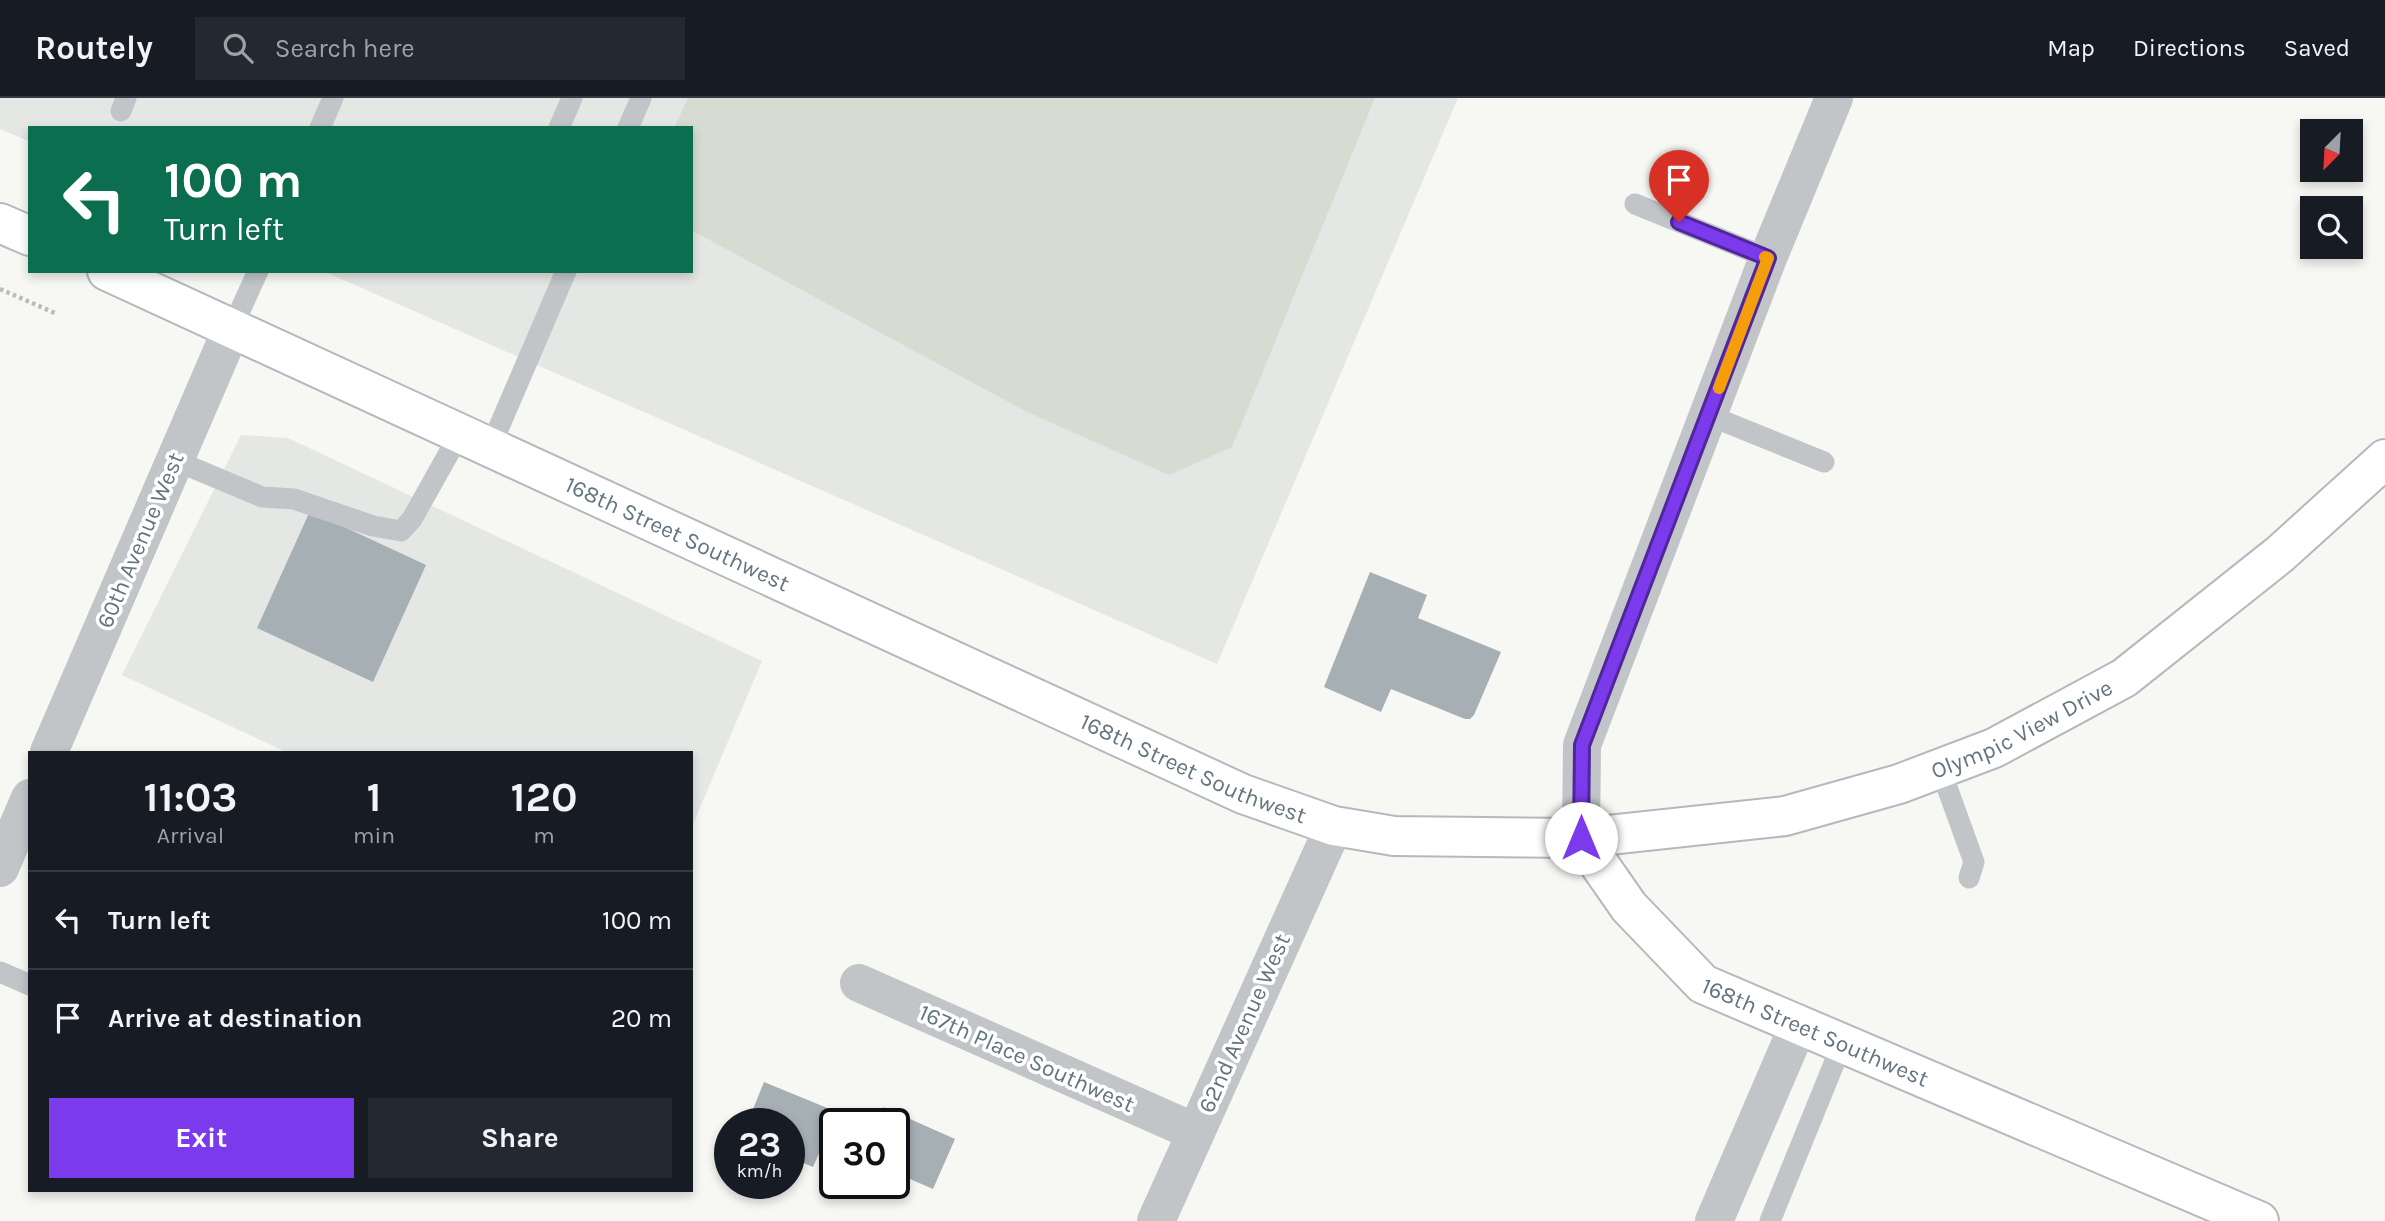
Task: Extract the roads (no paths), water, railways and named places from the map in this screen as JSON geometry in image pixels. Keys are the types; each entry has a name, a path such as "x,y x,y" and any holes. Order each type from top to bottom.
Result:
{"main road":[{"path":"0,223 28,235"},
{"name":"168th Street Southwest","path":"111,273 1243,794 1334,826 1394,836 1581,838 1629,907 1703,984 2259,1221"},
{"name":"Olympic View Drive","path":"1581,838 1785,816 1899,784 1994,748 2124,678 2280,554 2385,459"}],"street":[{"path":"1581,838 1582,745 1768,258 1834,98"},
{"name":"60th Avenue West","path":"49,751 232,328"},
{"path":"0,868 28,803"},
{"name":"62nd Avenue West","path":"1156,1221 1334,826"},
{"name":"167th Place Southwest","path":"859,983 1195,1132"},
{"path":"1714,1221 1798,1026"}],"lane":[{"path":"321,126 333,98"},
{"path":"560,126 572,98"},
{"path":"629,126 641,98"},
{"path":"1635,204 1768,258"},
{"path":"232,328 257,273"},
{"path":"174,460 262,497 295,499 373,526 401,531 474,441 565,273"},
{"path":"1708,415 1824,462"},
{"path":"1940,768 1973,862 1969,878"},
{"path":"0,971 28,984"},
{"path":"1770,1221 1842,1044"}]}
